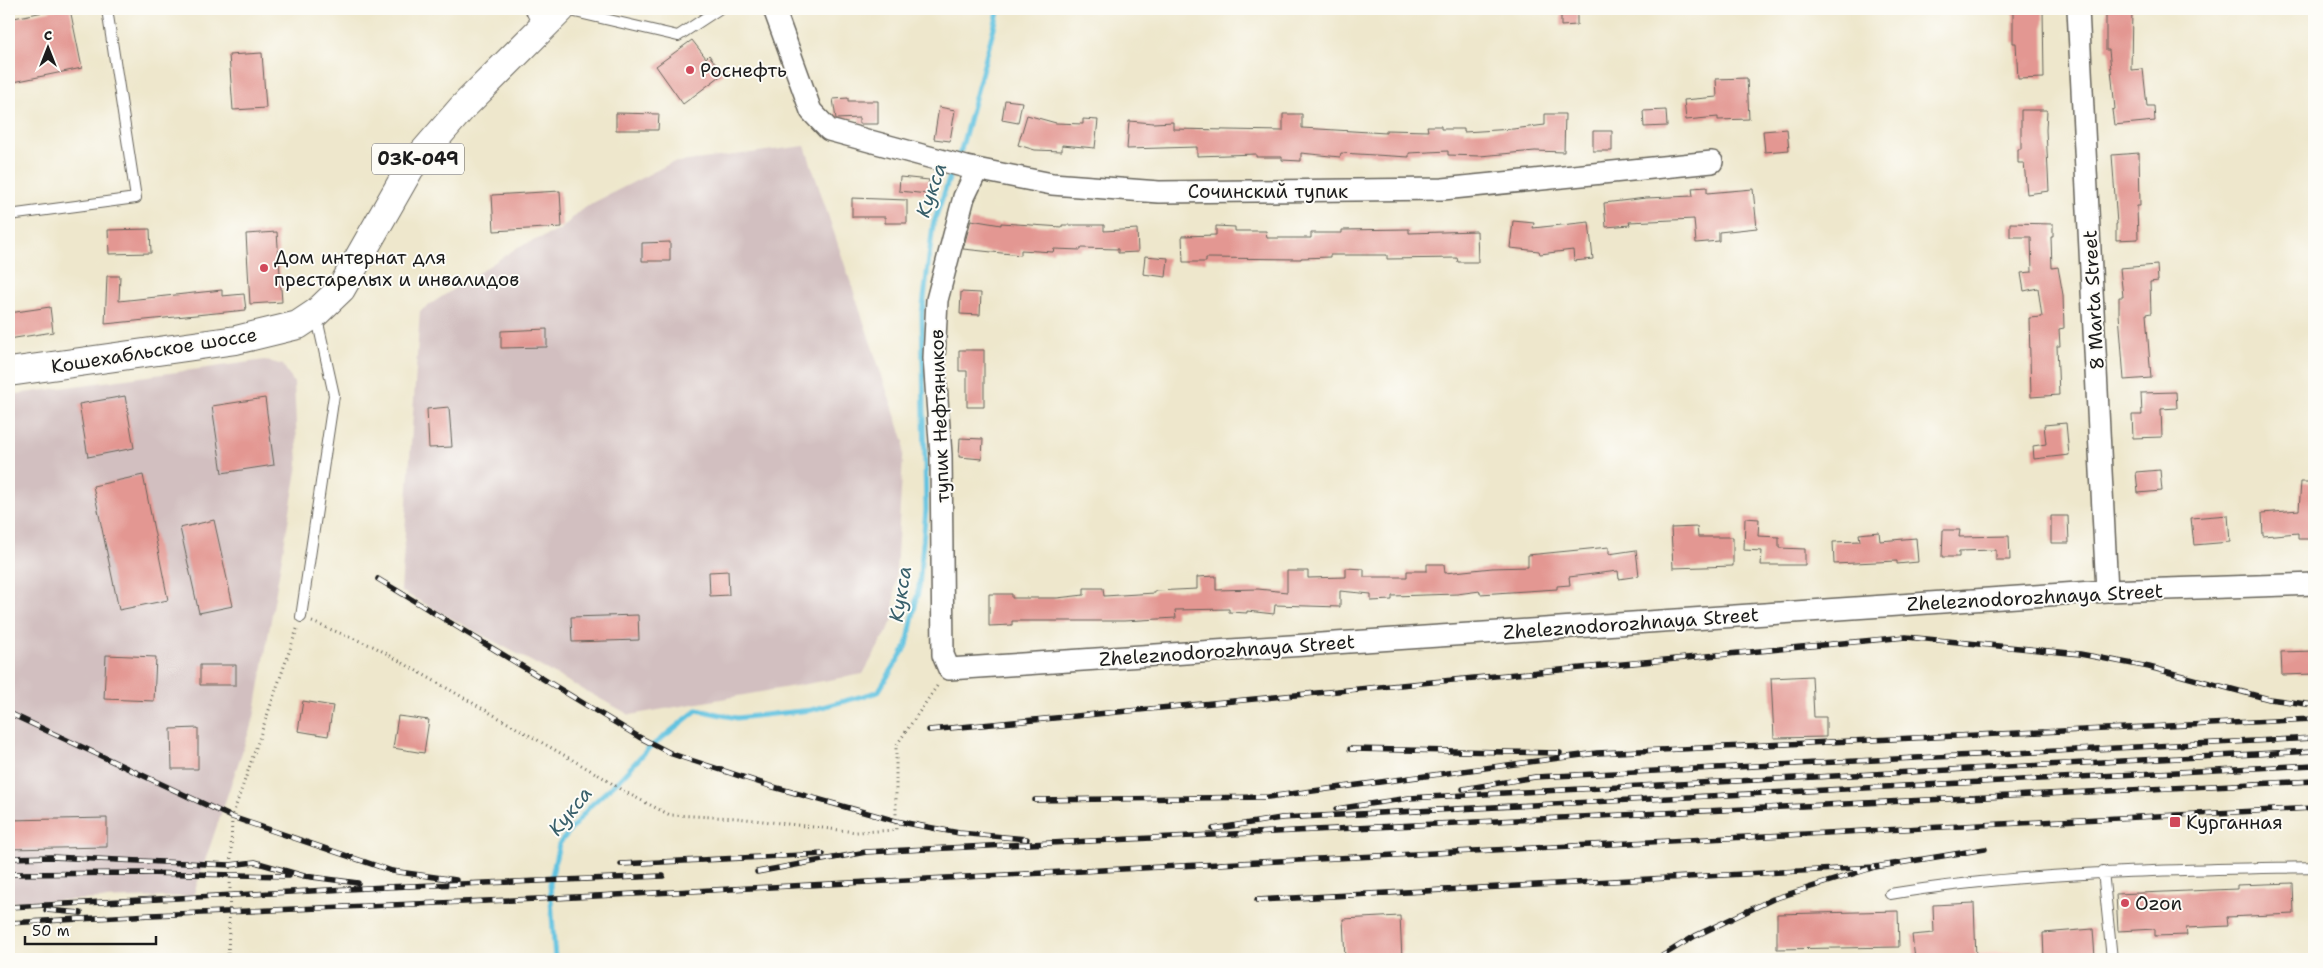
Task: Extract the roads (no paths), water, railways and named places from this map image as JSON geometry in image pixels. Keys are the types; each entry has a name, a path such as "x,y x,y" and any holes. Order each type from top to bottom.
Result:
{"main road":[{"name":"03К-049","path":"307,319 341,289 410,168 535,19 561,9"},
{"name":"Кошехабльское шоссе","path":"9,372 236,340 307,319"}],"street":[{"name":"Сочинский тупик","path":"774,9 811,111 829,130 963,166 1052,184 1159,192 1443,189 1712,162"},
{"name":"8 Marta Street","path":"2078,9 2108,591"},
{"name":"тупик Нефтяников","path":"949,668 943,655 941,455 934,358 937,300 964,197 963,166"},
{"name":"Zheleznodorozhnaya Street","path":"949,668 2108,591 2314,584"}],"lane":[{"path":"9,215 136,198 107,9"},
{"path":"561,9 678,36 719,9"},
{"path":"301,617 334,396 307,319"},
{"path":"1890,894 1938,886 2103,871 2314,867"},
{"path":"2103,871 2112,959"}],"waterway":[{"name":"Кукса","path":"956,160 961,150 999,9"},
{"name":"Кукса","path":"555,959 550,884 559,844 590,806 620,779 647,750 697,710 737,718 811,710 878,692 907,645 919,587 926,510 922,314 933,225 953,167"}],"railway":[{"path":"378,579 639,737 672,754 770,786 896,821 959,833 1027,839"},
{"path":"929,730 1906,637 2080,654 2149,667 2269,699 2314,705"},
{"path":"9,713 232,817 392,871 456,880"},
{"path":"1035,800 1268,797 1597,753 2314,719"},
{"path":"1463,789 1535,777 2314,738"},
{"path":"1350,749 1560,753"},
{"path":"1336,809 1409,798 2314,751"},
{"path":"1213,829 1281,818 2314,765"},
{"path":"757,872 866,852 2314,781"},
{"path":"9,923 151,915 537,899 2314,808"},
{"path":"1657,959 1695,936 1773,899 1875,867 1985,849"},
{"path":"621,864 823,854"},
{"path":"9,858 51,857 230,865 255,862 304,876 358,883"},
{"path":"1257,900 1875,867"},
{"path":"9,874 142,873 289,876"},
{"path":"9,907 386,887 663,876"},
{"path":"46,910 81,913"}],"place":[{"name":"Роснефть","path":"690,70"},
{"name":"Дом интернат для престарелых и инвалидов","path":"264,268"},
{"name":"Курганная","path":"2175,822"},
{"name":"Ozon","path":"2125,903"}]}
